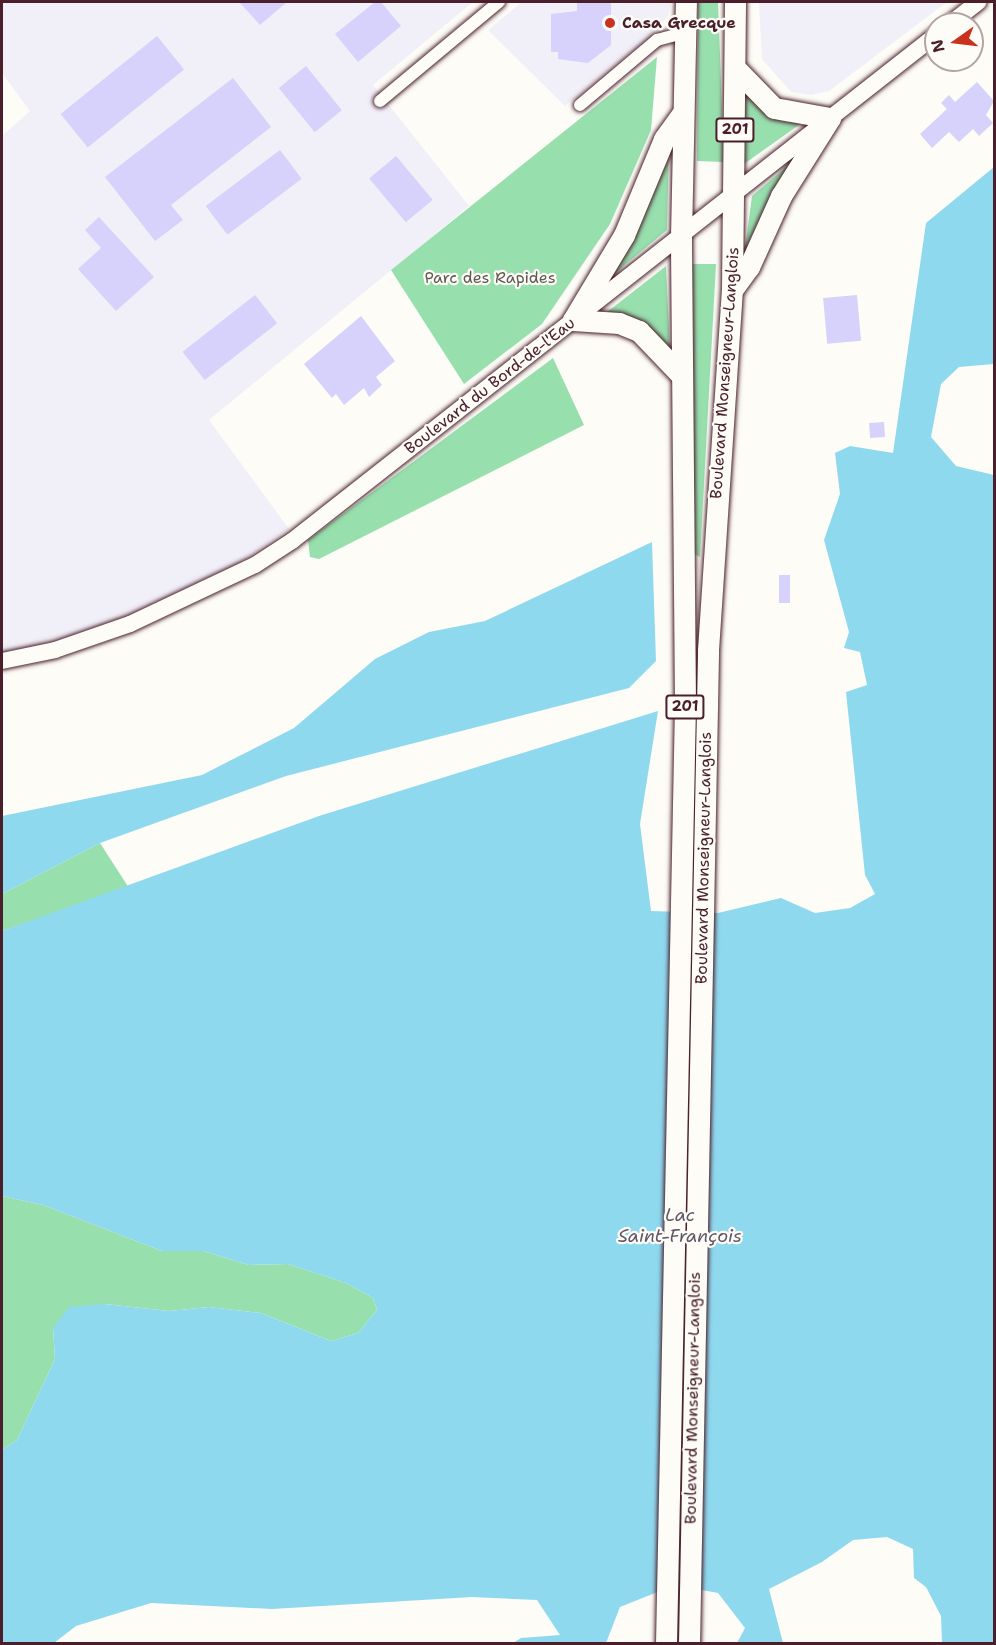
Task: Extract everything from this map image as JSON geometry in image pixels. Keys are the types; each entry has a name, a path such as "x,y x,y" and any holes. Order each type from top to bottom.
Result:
{"highway":[{"name":"Boulevard Monseigneur-Langlois","path":"666,1644 680,912 681,237 686,2"},
{"name":"Boulevard Monseigneur-Langlois","path":"689,1644 710,603 732,290 735,192 735,2"},
{"path":"732,290 749,267 781,196 830,118 774,108 735,68"},
{"path":"682,114 664,139 628,227 573,320 619,323 639,331 682,376"}],"street":[{"path":"380,101 499,2"},
{"path":"965,12 978,2"},
{"path":"580,105 657,40 684,33"},
{"name":"Boulevard du Bord-de-l'Eau","path":"2,661 55,650 130,624 255,565 325,517 924,44"}],"shaded area":[{"path":"2,2 473,2 373,85 469,206 209,420 289,529 195,593 2,661 2,136 30,111 2,73"},
{"path":"522,2 671,2 668,16 653,34 565,106 488,30"},
{"path":"759,2 947,2 934,12 924,12 924,19 829,91 811,95 791,92 762,59"}],"green space":[{"path":"698,2 718,2 724,162 697,161"},
{"name":"Parc des Rapides","path":"657,57 651,130 610,224 542,324 464,384 391,270"},
{"path":"744,91 776,117 803,122 744,164"},
{"path":"669,144 667,230 598,287"},
{"path":"799,156 743,264 752,196"},
{"path":"692,264 716,264 700,557 694,554"},
{"path":"666,266 670,351 602,316"},
{"path":"553,358 584,425 319,559 310,557 308,540"},
{"path":"100,843 129,888 2,931 2,894"},
{"path":"2,1196 43,1205 162,1251 203,1251 249,1265 288,1264 346,1283 373,1298 377,1310 358,1333 331,1341 261,1313 209,1307 169,1311 105,1304 53,1328 55,1359 17,1440 2,1450"}],"water":[{"name":"Lac Saint-François","path":"994,167 994,364 959,367 941,384 931,437 956,466 994,475 994,1643 942,1643 941,1616 926,1587 914,1578 913,1549 887,1537 853,1540 822,1562 769,1589 783,1643 737,1643 745,1628 718,1593 675,1585 620,1607 606,1643 513,1643 521,1638 560,1635 537,1600 472,1597 272,1609 151,1603 76,1626 54,1643 2,1643 2,1450 17,1440 55,1359 53,1328 69,1307 105,1304 169,1311 209,1307 261,1313 331,1341 358,1333 377,1310 373,1298 346,1283 288,1264 249,1265 203,1251 162,1251 43,1205 2,1196 2,931 319,816 658,711 640,824 651,911 718,913 781,898 815,913 850,908 875,894 865,875 846,692 867,685 860,652 844,648 849,632 824,540 840,494 835,453 850,446 893,453 926,223"},
{"path":"652,542 656,661 629,688 286,776 100,843 2,894 2,816 202,775 294,728 375,659 429,632 485,621"}],"building":[{"path":"239,2 287,2 260,25"},
{"path":"375,2 381,2 401,26 358,62 335,34"},
{"path":"577,2 611,2 611,45 588,63 558,59 558,52 551,52 551,14 577,11"},
{"path":"157,36 184,69 88,147 61,114"},
{"path":"306,66 342,110 315,132 279,88"},
{"path":"233,78 271,127 171,205 183,220 155,241 105,177"},
{"path":"977,82 994,101 986,115 993,123 979,136 973,129 959,142 949,132 932,148 920,134 947,109 941,103 949,95 955,102"},
{"path":"280,150 302,179 227,235 206,206"},
{"path":"396,156 433,200 406,222 369,178"},
{"path":"99,217 154,277 116,311 78,269 101,248 85,230"},
{"path":"255,295 277,323 205,380 183,352"},
{"path":"857,295 861,341 827,344 823,298"},
{"path":"361,316 395,361 376,377 382,385 369,397 364,388 344,405 336,394 332,398 304,364"},
{"path":"884,422 885,437 870,438 869,423"},
{"path":"779,575 790,575 790,603 779,603"}],"place":[{"name":"Casa Grecque","path":"610,23"}]}
